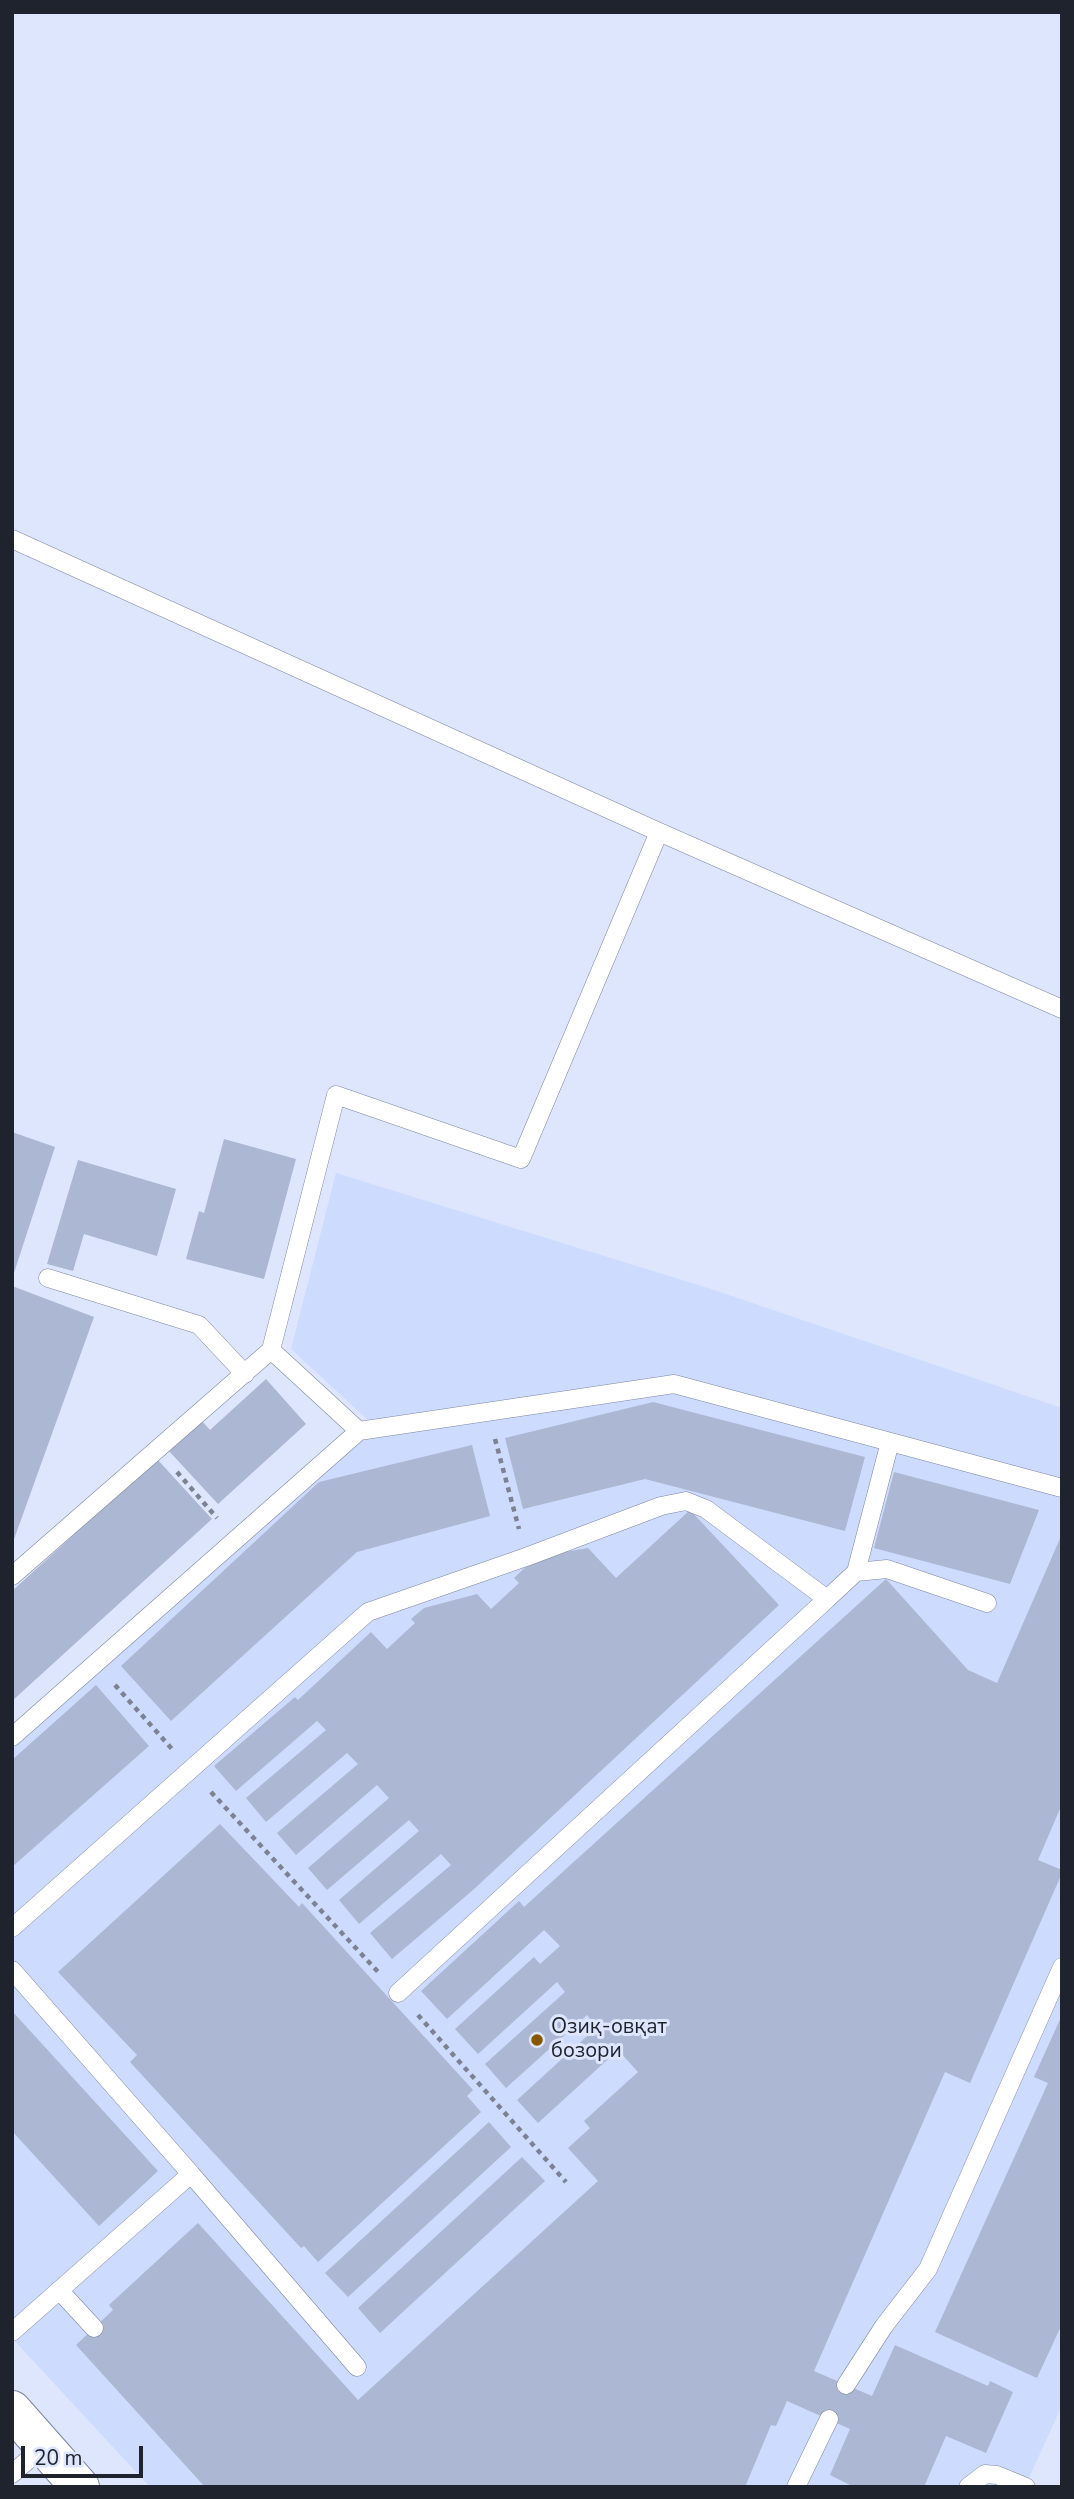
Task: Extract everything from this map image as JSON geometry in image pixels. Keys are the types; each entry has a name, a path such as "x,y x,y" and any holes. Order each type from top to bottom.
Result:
{"main road":[{"path":"12,2410 80,2487"}],"lane":[{"path":"12,539 659,832 1062,1009"},
{"path":"12,1576 271,1350 337,1095 521,1159 659,832"},
{"path":"48,1278 198,1325 244,1374"},
{"path":"271,1350 359,1431"},
{"path":"12,1737 359,1431 674,1384 1062,1488"},
{"path":"398,1993 856,1572 890,1442"},
{"path":"12,1928 368,1612 661,1506 686,1501 706,1509 827,1599"},
{"path":"856,1572 887,1569 987,1603"},
{"path":"12,1970 358,2367"},
{"path":"846,2385 884,2326 928,2269 1060,1977"},
{"path":"12,2332 191,2174"},
{"path":"59,2290 94,2328"},
{"path":"796,2487 829,2419"},
{"path":"12,2474 44,2446"},
{"path":"968,2487 985,2474 998,2474 1026,2487"}],"path":[{"path":"488,1412 526,1557"},
{"path":"158,1450 236,1540"},
{"path":"96,1663 190,1770 398,1993 566,2182"}],"shaded area":[{"name":"Озиқ-овқат бозори","path":"336,1173 711,1289 1062,1408 1062,2405 1025,2487 150,2487 12,2338 12,1742 368,1420 291,1349"}],"building":[{"path":"12,1132 55,1147 13,1276 12,1276"},
{"path":"224,1139 296,1159 264,1279 186,1259 199,1211 204,1213"},
{"path":"78,1160 176,1189 157,1256 84,1234 73,1271 47,1264"},
{"path":"12,1286 94,1317 13,1542 12,1542"},
{"path":"266,1379 306,1424 218,1504 168,1450 201,1420 210,1430"},
{"path":"653,1402 865,1457 845,1531 645,1479 523,1509 505,1438"},
{"path":"472,1445 490,1516 357,1552 171,1721 121,1666 319,1482"},
{"path":"157,1459 212,1519 12,1701 12,1591"},
{"path":"894,1472 1039,1510 1010,1584 874,1548"},
{"path":"690,1510 779,1605 473,1890 392,1959 370,1933 451,1865 441,1854 359,1924 339,1900 419,1831 409,1820 327,1890 308,1868 389,1798 377,1785 296,1855 277,1833 358,1764 347,1753 266,1822 246,1798 326,1730 317,1721 236,1791 214,1766 295,1697 298,1700 371,1632 387,1649 415,1623 411,1619 424,1608 477,1594 491,1609 519,1583 514,1578 536,1557 588,1548 616,1578"},
{"path":"1062,1534 1062,1804 1038,1860 1062,1870 1062,1873 970,2083 945,2072 814,2371 872,2396 895,2345 988,2386 990,2381 1013,2392 986,2453 946,2436 924,2487 854,2487 830,2475 850,2429 787,2401 776,2426 771,2425 745,2487 205,2487 76,2345 113,2310 109,2305 198,2223 358,2400 598,2181 568,2148 590,2128 584,2121 638,2072 618,2050 538,2123 517,2100 597,2027 587,2015 506,2088 485,2064 565,1992 557,1982 478,2054 455,2029 534,1957 540,1964 560,1946 544,1930 447,2019 421,1991 519,1901 524,1907 886,1579 968,1670 997,1683"},
{"path":"96,1685 149,1746 12,1867 12,1760"},
{"path":"220,1824 299,1907 302,1903 473,2090 467,2096 481,2112 318,2262 304,2246 301,2248 130,2062 137,2055 58,1972"},
{"path":"12,2011 158,2171 99,2226 12,2131"},
{"path":"1062,2015 1062,2324 1037,2378 935,2332 1048,2083 1034,2077"},
{"path":"489,2122 511,2147 348,2297 325,2273"},
{"path":"522,2157 545,2181 380,2333 358,2308"}],"place":[{"name":"Озиқ-овқат бозори","path":"537,2040"}]}
